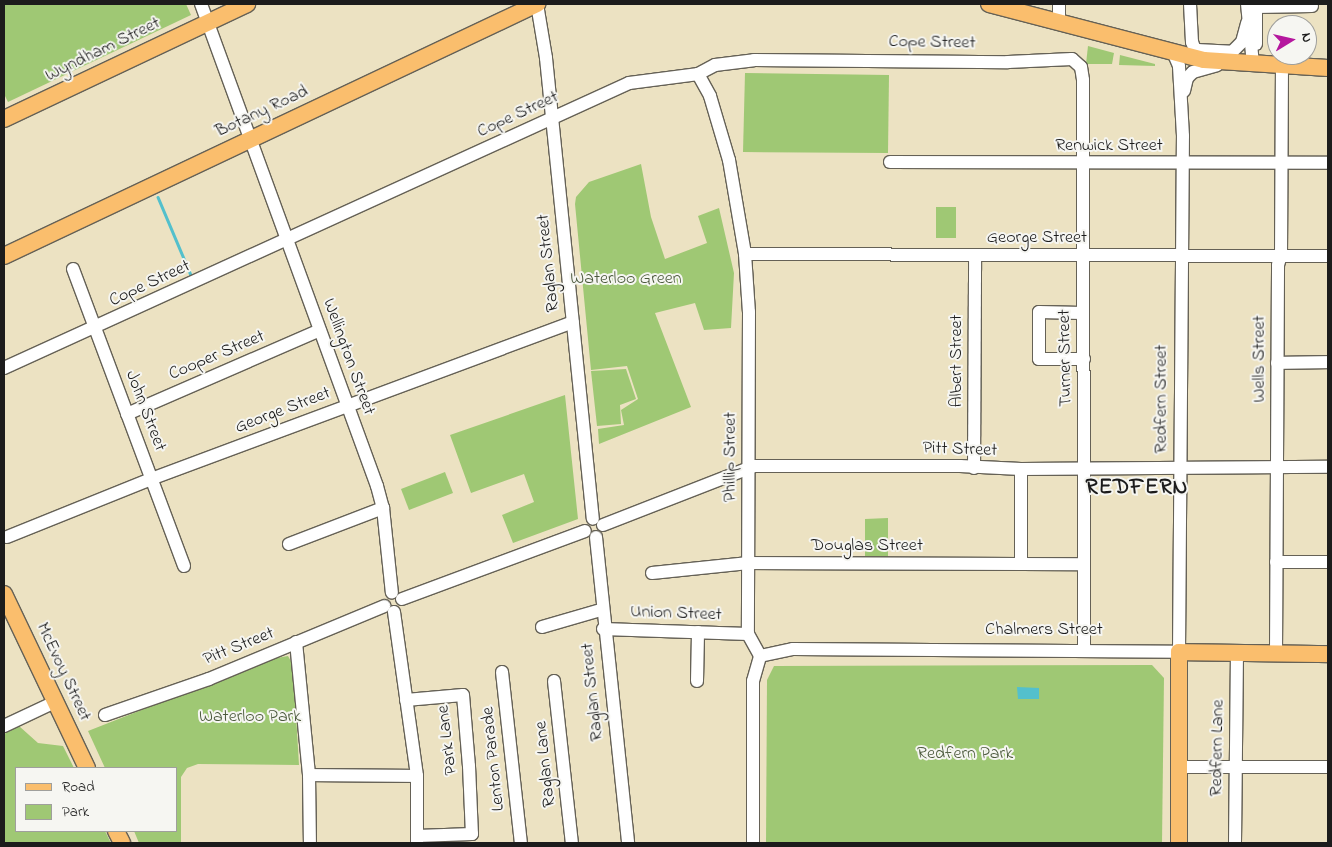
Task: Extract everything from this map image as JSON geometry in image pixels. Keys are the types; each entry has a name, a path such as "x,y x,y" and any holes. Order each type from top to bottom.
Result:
{"main road":[{"name":"Wyndham Street","path":"4,119 247,4"},
{"name":"Botany Road","path":"4,256 537,4"},
{"path":"989,4 1230,64 1267,64"},
{"name":"McEvoy Street","path":"4,594 87,767"},
{"name":"Chalmers Street","path":"1179,652 1328,654"},
{"name":"Redfern Street","path":"1179,652 1179,843"}],"street":[{"name":"Wellington Street","path":"201,4 209,21 383,508 397,596"},
{"name":"Raglan Street","path":"537,4 542,19 573,322 598,522"},
{"path":"1059,4 1059,21"},
{"name":"Redfern Street","path":"1179,652 1183,163 1180,76 1184,53 1192,42 1190,4"},
{"path":"1184,53 1232,52 1242,42 1246,23 1253,5"},
{"path":"1253,5 1312,6"},
{"path":"1253,5 1253,64"},
{"path":"1246,23 1253,64"},
{"name":"Cope Street","path":"4,368 629,83 698,74 715,65 754,60 1008,62 1072,59 1081,67"},
{"path":"1182,102 1185,83 1193,72 1230,64"},
{"name":"Wells Street","path":"1276,653 1278,265 1281,256 1282,65"},
{"name":"Turner Street","path":"1081,67 1084,649"},
{"name":"Phillip Street","path":"698,74 710,96 729,160 745,254 749,312 748,634 760,656"},
{"name":"Renwick Street","path":"890,162 1082,164 1328,163"},
{"name":"George Street","path":"745,254 1328,256"},
{"name":"Albert Street","path":"974,468 975,255"},
{"name":"John Street","path":"73,269 184,566"},
{"path":"1082,313 1039,312 1039,359 1084,359"},
{"name":"George Street","path":"7,537 151,479 573,322"},
{"name":"Cooper Street","path":"127,414 320,330"},
{"path":"1277,363 1328,362"},
{"name":"Pitt Street","path":"598,522 748,467 1021,470 1328,467"},
{"path":"1021,470 1021,564"},
{"path":"289,544 383,508"},
{"path":"417,840 417,776 406,700 389,609 402,608 397,596 590,534 601,534 598,522"},
{"name":"Raglan Street","path":"590,534 602,610 628,843"},
{"path":"1276,562 1328,562"},
{"name":"Douglas Street","path":"652,573 748,563 1083,564"},
{"name":"Pitt Street","path":"105,715 209,679 296,642 389,609"},
{"path":"542,627 602,610"},
{"name":"Union Street","path":"603,630 748,634"},
{"path":"697,681 698,632"},
{"path":"296,642 310,775 310,843"},
{"name":"Chalmers Street","path":"760,656 793,649 1084,649 1179,652"},
{"name":"Redfern Lane","path":"1235,843 1237,653"},
{"path":"753,843 753,681 760,656"},
{"name":"Lenton Parade","path":"502,672 521,843"},
{"name":"Raglan Lane","path":"554,681 572,843"},
{"name":"Park Lane","path":"406,700 463,695 472,834 417,840"},
{"path":"4,726 55,702"},
{"path":"1179,767 1328,767"},
{"path":"310,775 417,776"}],"green space":[{"path":"4,4 186,4 191,15 8,102 4,94"},
{"path":"1088,46 1114,53 1112,64 1086,64"},
{"path":"1120,55 1155,64 1155,66 1119,65"},
{"path":"745,73 889,75 888,153 743,152"},
{"name":"Waterloo Green","path":"641,164 651,217 665,259 707,243 698,216 719,208 734,273 731,328 704,330 695,303 655,313 691,407 599,444 598,429 624,425 621,410 638,399 627,366 591,370 575,204 576,197 589,182"},
{"path":"936,207 956,207 956,238 936,238"},
{"path":"626,369 636,399 620,405 621,424 597,426 591,371"},
{"path":"565,395 578,519 513,543 502,515 534,502 524,474 471,493 450,435"},
{"path":"445,472 453,493 409,510 401,489"},
{"path":"888,518 888,560 865,560 865,519"},
{"name":"Waterloo Park","path":"288,656 293,665 299,765 198,764 187,768 181,777 181,843 139,843 134,832 178,832 178,767 105,767 88,731 271,659"},
{"name":"Redfern Park","path":"1152,665 1164,678 1162,843 766,843 767,680 774,666"},
{"path":"19,726 38,743 63,746 74,767 15,767 15,832 106,832 111,843 4,843 4,734"}],"water":[{"path":"1017,687 1039,688 1039,699 1018,699"}],"waterway":[{"path":"158,197 191,275"}],"district":[{"name":"REDFERN","path":"1137,489"}]}
